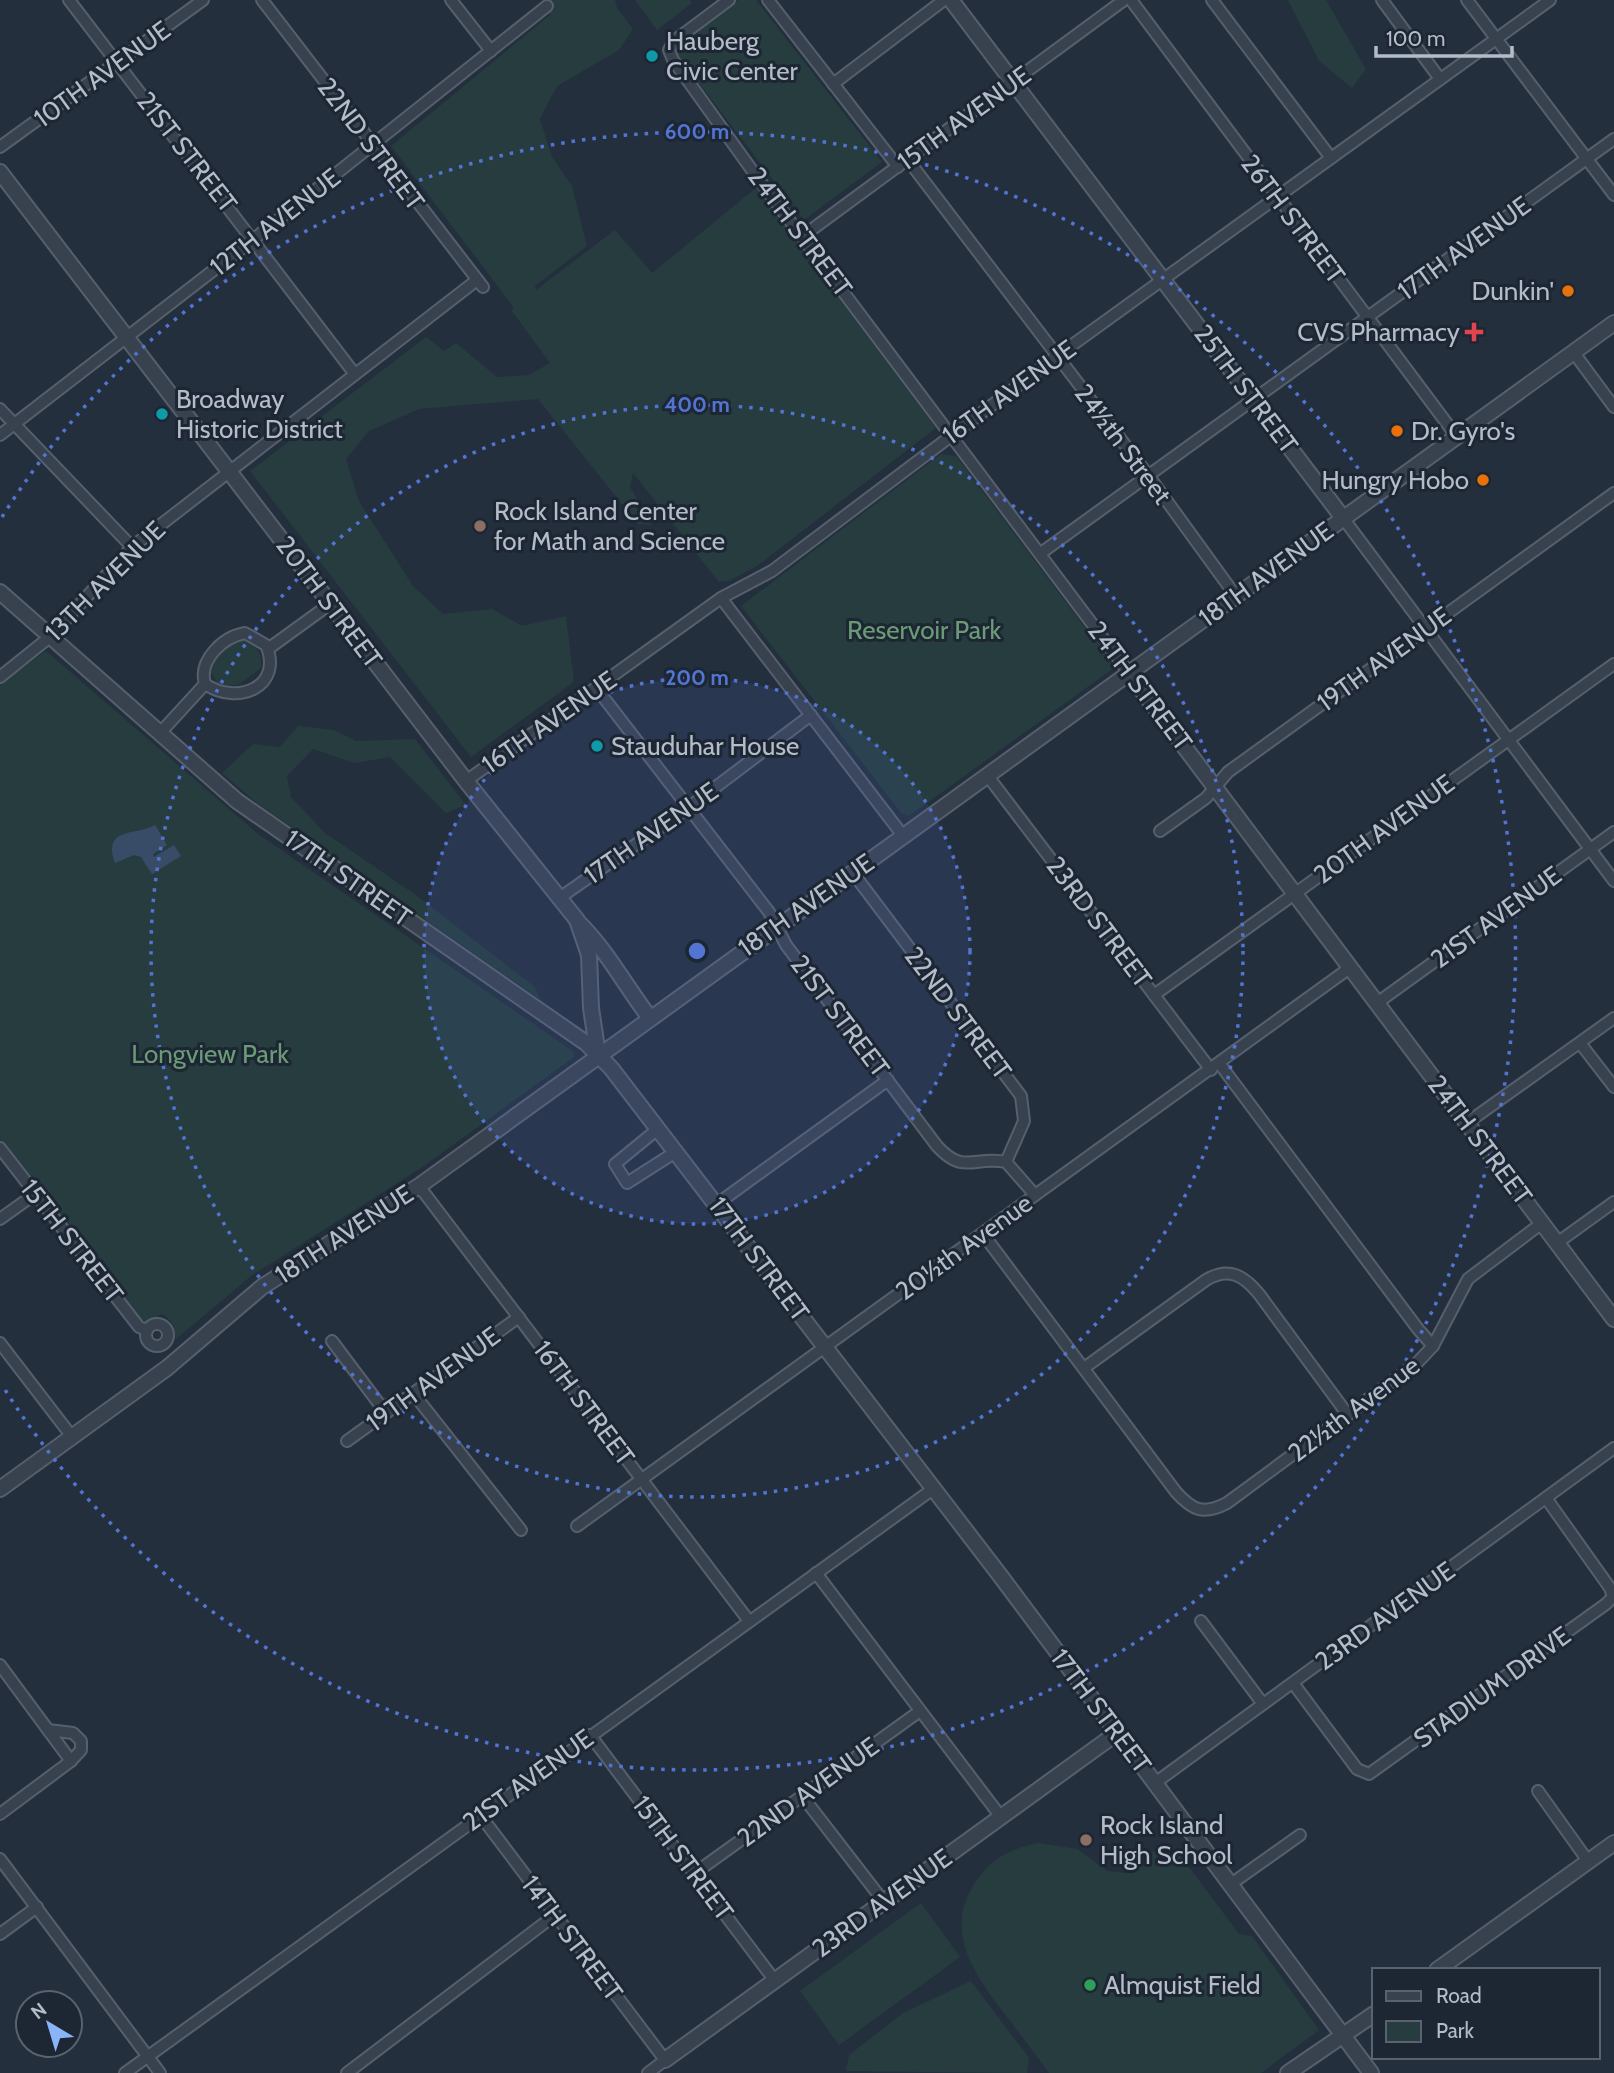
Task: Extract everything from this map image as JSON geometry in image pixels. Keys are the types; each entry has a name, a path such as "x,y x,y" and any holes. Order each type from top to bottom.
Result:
{"street":[{"name":"21ST STREET","path":"69,0 354,373"},
{"name":"10TH AVENUE","path":"0,147 203,0"},
{"name":"22ND STREET","path":"262,0 371,146 480,284"},
{"path":"451,0 491,51"},
{"name":"24TH STREET","path":"729,0 680,36 669,50 754,173 1614,1319"},
{"path":"768,0 898,167"},
{"path":"833,84 944,0"},
{"name":"25TH STREET","path":"951,0 1164,279 1614,881"},
{"name":"15TH AVENUE","path":"803,236 1124,0"},
{"name":"26TH STREET","path":"1131,0 1276,198 1457,437"},
{"path":"1212,0 1331,158"},
{"path":"1382,0 1440,79"},
{"path":"1467,0 1614,195"},
{"name":"16TH AVENUE","path":"466,781 721,598 772,571 1057,356 1550,0"},
{"name":"12TH AVENUE","path":"0,435 254,239 547,6"},
{"name":"17TH AVENUE","path":"1041,553 1614,139"},
{"name":"24½th Street","path":"908,160 1148,475 1235,595"},
{"name":"20TH STREET","path":"0,172 466,781 577,920 589,956 590,1008 598,1055"},
{"name":"13TH AVENUE","path":"0,677 51,636 132,547 354,373 480,284"},
{"name":"18TH AVENUE","path":"0,1489 167,1368 262,1287 419,1186 1614,323"},
{"path":"1574,353 1614,407"},
{"path":"0,409 132,547"},
{"name":"19TH AVENUE","path":"1160,831 1216,787 1228,772 1614,493"},
{"name":"17TH STREET","path":"0,592 237,800 576,1036 598,1055 677,1151 1371,2073"},
{"path":"721,598 904,837"},
{"path":"268,649 330,604"},
{"path":"161,732 205,684 204,669 219,645 234,635 250,634 261,639 268,649 272,662 265,680 257,686 243,693 228,695 205,684"},
{"name":"20TH AVENUE","path":"1154,995 1614,664"},
{"name":"21ST STREET","path":"597,689 769,912 786,945 937,1146 951,1159 965,1164 992,1160 1006,1162"},
{"name":"17TH AVENUE","path":"558,899 688,808 811,715"},
{"name":"23RD STREET","path":"987,775 1154,995 1215,1066 1433,1346"},
{"name":"21ST AVENUE","path":"1377,1003 1614,832"},
{"name":"22ND STREET","path":"853,873 1021,1097 1024,1121 1006,1162"},
{"path":"577,920 596,940 625,986 650,1018"},
{"name":"20½th Avenue","path":"577,1526 1351,967"},
{"path":"1467,1123 1614,1018"},
{"path":"1580,1043 1614,1087"},
{"path":"717,1204 888,1080"},
{"path":"659,1128 615,1164 627,1182 677,1151"},
{"name":"15TH STREET","path":"0,1148 139,1327 147,1330"},
{"path":"1006,1162 1035,1195"},
{"name":"16TH STREET","path":"419,1186 749,1621"},
{"path":"0,1219 35,1194"},
{"path":"1557,1243 1614,1202"},
{"name":"22½th Avenue","path":"1084,1368 1176,1492 1187,1505 1202,1511 1227,1503 1417,1363 1433,1346 1468,1279 1542,1223"},
{"path":"983,1234 1084,1368 1216,1274 1233,1273 1248,1280 1348,1415"},
{"name":"19TH AVENUE","path":"347,1441 519,1317"},
{"path":"332,1341 386,1413"},
{"path":"0,1343 73,1438"},
{"path":"413,1393 522,1530"},
{"name":"23RD AVENUE","path":"1155,1783 1614,1448"},
{"name":"21ST AVENUE","path":"125,2073 933,1489"},
{"name":"STADIUM DRIVE","path":"1293,1683 1357,1769 1369,1774 1595,1612 1611,1600 1613,1594 1546,1498"},
{"path":"816,1573 1001,1816"},
{"path":"1201,1621 1263,1704"},
{"path":"0,1665 71,1761"},
{"name":"22ND AVENUE","path":"695,1873 920,1711"},
{"path":"0,1814 71,1761 81,1750 77,1736 48,1730"},
{"name":"23RD AVENUE","path":"648,2073 1117,1733"},
{"name":"15TH STREET","path":"590,1735 775,1980"},
{"path":"1538,1791 1588,1861"},
{"path":"803,1797 884,1902"},
{"name":"14TH STREET","path":"480,1815 665,2060"},
{"path":"1231,1884 1300,1835"},
{"path":"1440,1968 1614,1843"},
{"path":"1,1862 160,2073"},
{"path":"0,1934 37,1907"},
{"path":"347,2073 555,1915"},
{"path":"1288,2073 1372,2015"}],"green space":[{"path":"548,0 615,0 617,8 633,29 619,50 557,86 540,119 552,157 572,186 587,246 535,286 536,290 615,230 652,273 756,188 936,428 757,566 729,581 719,582 633,473 630,487 652,525 638,524 538,399 419,409 369,431 346,459 359,501 413,586 443,614 492,609 522,626 566,616 574,682 471,757 250,471 426,337 444,351 456,343 497,377 529,375 550,363 511,310 514,308 509,301 391,146 550,15"},
{"path":"635,0 690,0 692,3 657,30"},
{"path":"738,0 756,0 882,162 804,220 678,56 678,45"},
{"path":"1288,0 1326,0 1366,69 1352,88 1319,61"},
{"name":"Reservoir Park","path":"941,454 956,456 1112,664 1111,670 909,816 902,814 741,606"},
{"path":"241,640 258,650 260,669 238,685 219,685 211,672 215,661 226,649"},
{"name":"Longview Park","path":"46,651 258,834 573,1051 574,1057 424,1166 251,1276 175,1340 173,1325 162,1314 147,1322 139,1319 0,1139 0,684"},
{"path":"298,726 334,730 356,741 415,739 466,805 446,813 390,757 354,763 313,749 287,776 291,797 325,833 416,895 535,987 541,1000 257,803 222,773 253,744 280,747"},
{"path":"1039,1843 1077,1849 1108,1871 1126,1873 1154,1851 1180,1855 1239,1934 1252,1936 1319,2030 1261,2073 1049,2073 981,1982 966,1950 962,1933 966,1899 982,1873 1003,1855"},
{"path":"921,1903 960,1957 839,2045 800,1991"},
{"path":"971,1981 1029,2058 1027,2073 846,2071 849,2055 903,2013"}],"water":[{"path":"155,825 167,845 153,854 154,857 174,845 181,856 152,874 141,857 134,855 115,863 112,851 117,838"}],"place":[{"name":"Hauberg Civic Center","path":"652,56"},
{"name":"Dunkin'","path":"1568,291"},
{"name":"CVS Pharmacy","path":"1474,332"},
{"name":"Broadway Historic District","path":"162,414"},
{"name":"Dr. Gyro's","path":"1397,431"},
{"name":"Hungry Hobo","path":"1483,480"},
{"name":"Rock Island Center for Math and Science","path":"480,526"},
{"name":"Stauduhar House","path":"597,746"},
{"name":"Rock Island High School","path":"1086,1840"},
{"name":"Almquist Field","path":"1090,1985"}]}
